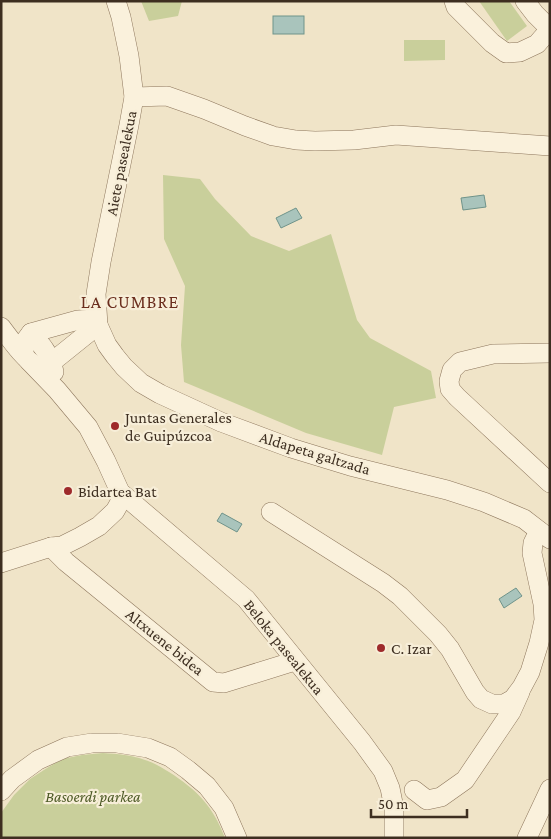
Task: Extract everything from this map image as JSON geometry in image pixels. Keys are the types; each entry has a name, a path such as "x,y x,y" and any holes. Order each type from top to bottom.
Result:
{"street":[{"name":"Aiete pasealekua","path":"98,322 96,294 101,262 134,97 129,56 116,1"},
{"path":"454,1 456,7 492,43 506,53 520,52 537,44 550,29 525,1"},
{"path":"134,97 167,96 274,136 296,140 354,140 396,135 550,146"},
{"path":"60,324 81,310 96,294"},
{"path":"78,320 98,322 52,362 36,365 27,358 24,349 25,341 31,334 78,320"},
{"path":"1,322 16,330 31,334 46,350 52,362 58,390"},
{"name":"Aldapeta galtzada","path":"98,322 107,345 124,367 142,383 160,394 221,422 291,448 350,466 447,490 475,499 524,519 545,535 533,543 532,553 543,604 544,620 530,672 511,712 466,780 441,798 427,800 414,790"},
{"path":"1,326 88,427 120,492 120,502 116,511 99,526 62,546 51,547 1,563"},
{"path":"75,343 91,342 107,345"},
{"path":"550,352 493,354 477,357 460,362 452,370 448,380 456,398 550,483"},
{"name":"Beloka pasealekua","path":"120,492 246,599 362,742 383,771 390,788 394,808 394,838"},
{"name":"Aldapeta galtzada","path":"272,512 383,582 400,596 438,634 450,649 481,699 492,704 504,704 513,699 522,687"},
{"name":"Altxuene bidea","path":"51,547 66,562 213,682 224,683 295,661"},
{"path":"1,791 12,779 38,760 66,747 92,743 117,743 148,748 170,757 207,786 224,808 237,838"},
{"path":"527,838 550,789"}],"green space":[{"path":"141,1 182,1 178,16 149,21"},
{"path":"479,1 509,1 527,26 507,41"},
{"path":"404,40 445,40 445,60 404,61"},
{"path":"163,175 200,179 215,199 251,236 289,251 331,234 357,320 370,338 431,371 436,398 394,407 382,455 306,433 184,382 181,345 185,286 164,239"},
{"name":"Basoerdi parkea","path":"103,753 130,756 148,761 188,785 209,808 225,838 1,838 1,813 14,795 30,779 62,759"}],"water":[{"path":"273,16 304,16 304,34 273,34"},
{"path":"484,195 486,207 463,210 461,198"},
{"path":"296,208 302,218 281,228 276,218"},
{"path":"222,513 242,524 237,532 217,521"},
{"path":"516,588 522,596 504,608 499,599"}],"place":[{"name":"Juntas Generales de Guipúzcoa","path":"115,426"},
{"name":"Bidartea Bat","path":"68,491"},
{"name":"C. Izar","path":"381,648"}],"district":[{"name":"LA CUMBRE","path":"130,302"}]}
